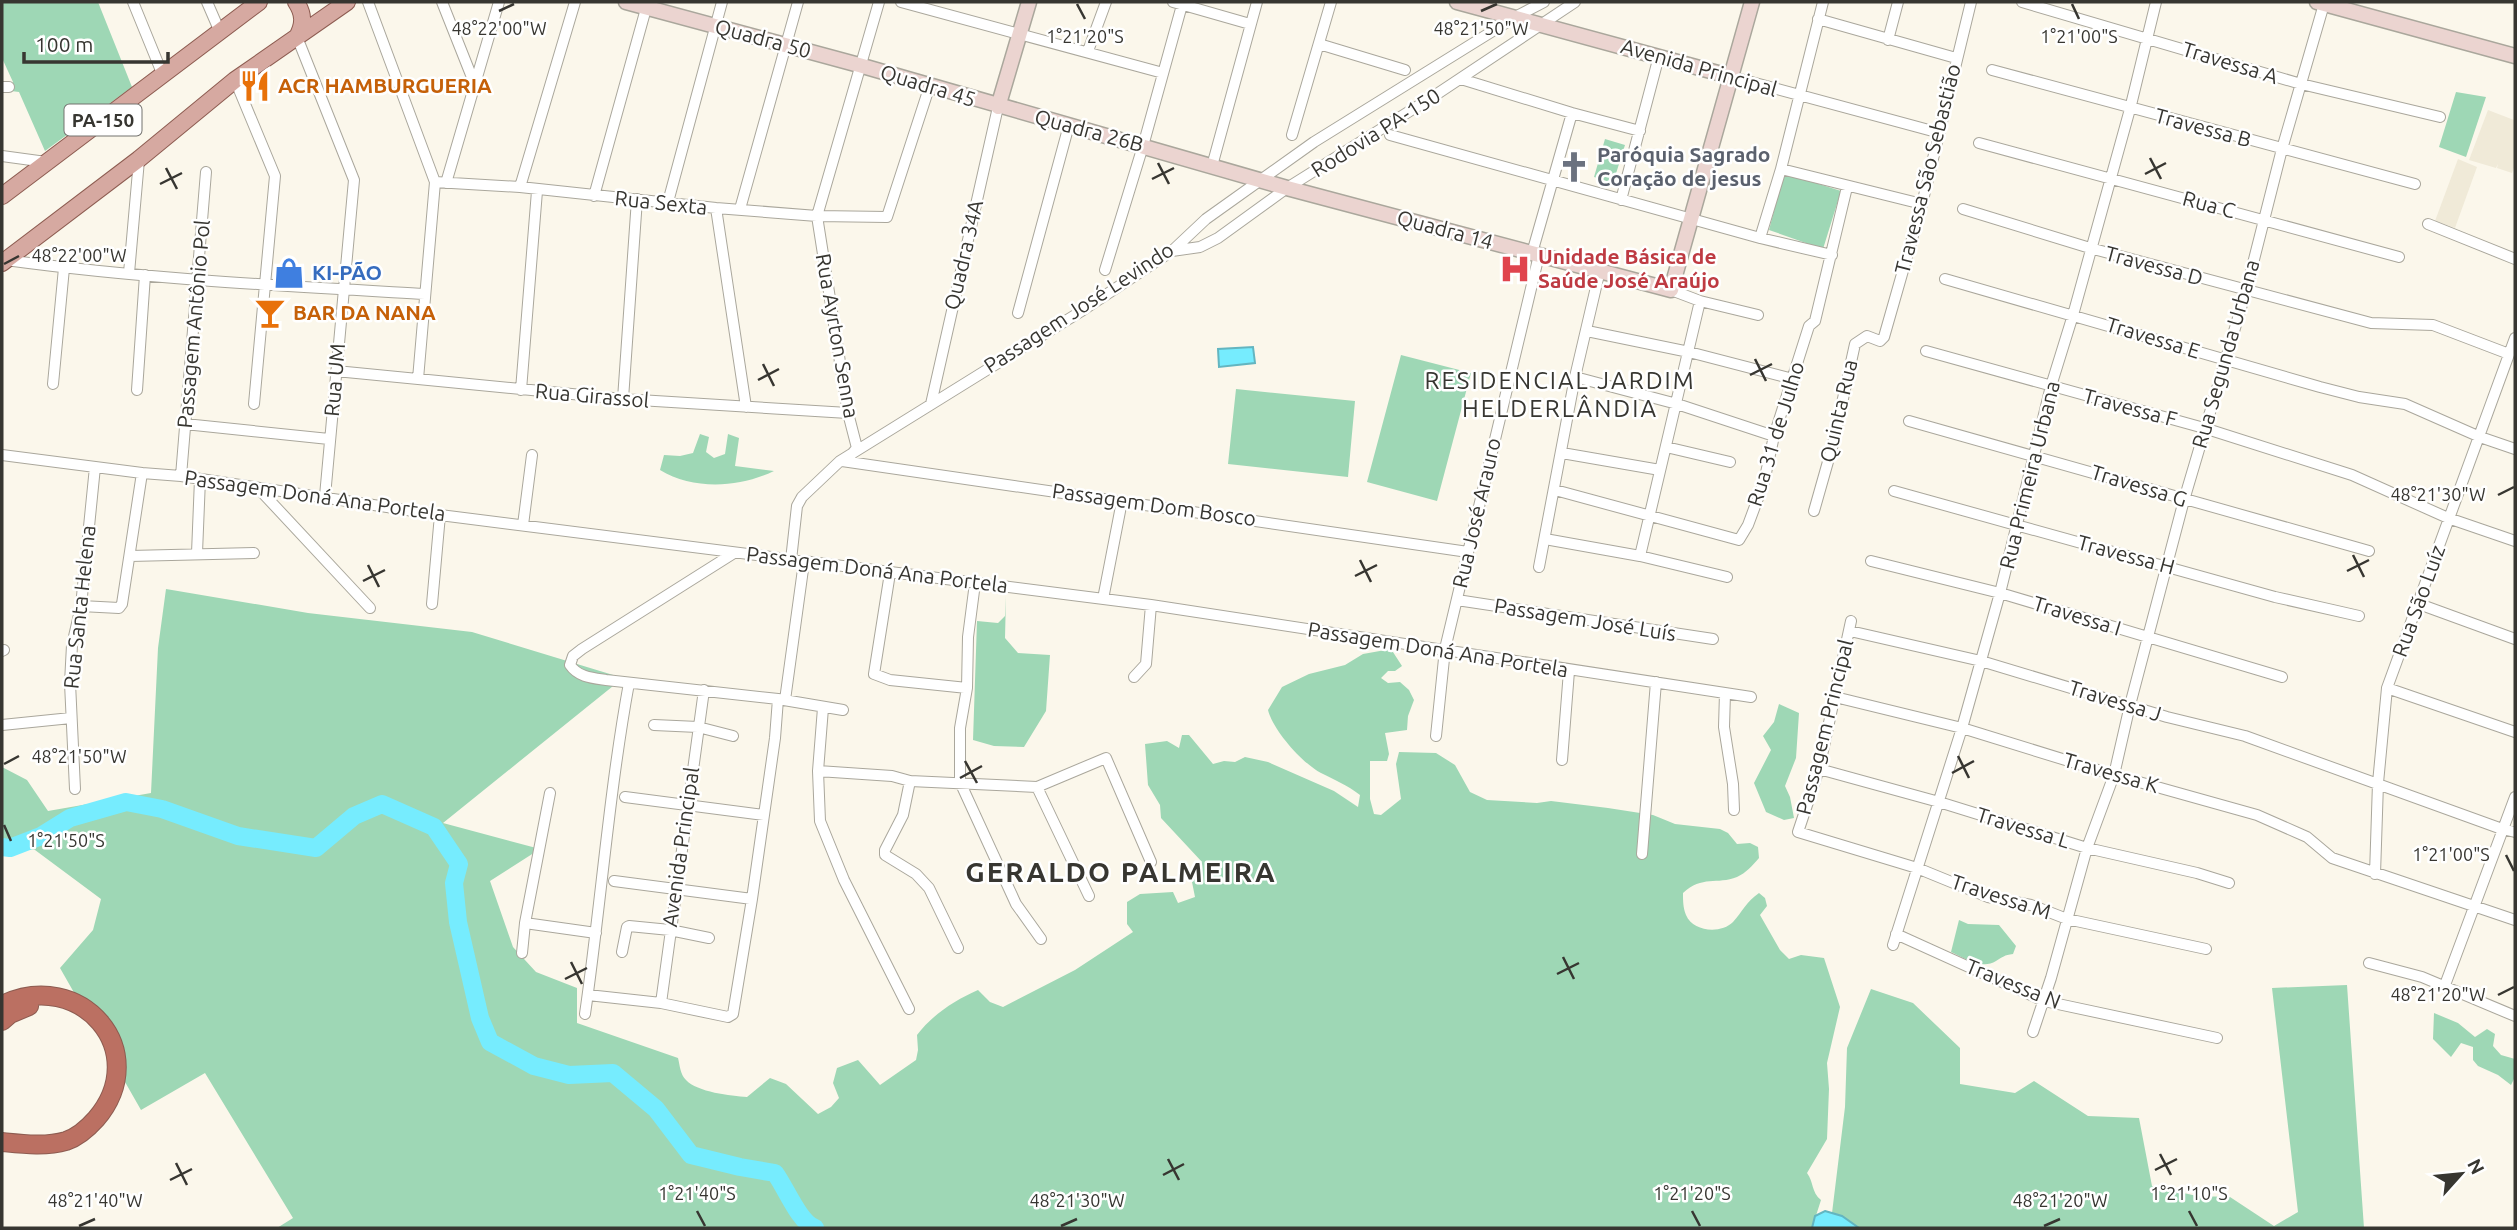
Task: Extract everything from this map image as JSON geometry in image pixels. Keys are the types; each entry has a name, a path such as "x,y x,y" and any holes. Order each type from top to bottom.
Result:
{"highway":[{"path":"2,1005 33,994 72,1000 97,1018 110,1038 118,1068 113,1092 103,1111 79,1135 66,1141 46,1144 2,1142"},
{"path":"2,1021 26,1007 44,1004 69,1008 85,1018 96,1034 104,1050 106,1064 105,1081 98,1098 71,1127 56,1133 36,1135 2,1131"}],"main road":[{"name":"PA-150","path":"2,196 260,2"},
{"path":"296,2 302,16 297,37"},
{"name":"PA-150","path":"4,261 139,159 235,80 297,37 339,3"}],"street":[{"path":"133,2 162,74"},
{"path":"207,2 220,32"},
{"path":"368,2 435,182 418,380"},
{"path":"442,2 475,85"},
{"path":"446,183 499,2"},
{"path":"520,187 575,2"},
{"name":"Quadra 50","path":"626,2 647,5 786,47 859,65"},
{"path":"667,202 722,2"},
{"path":"740,209 798,2"},
{"path":"817,216 878,2"},
{"path":"901,2 1163,73"},
{"path":"943,14 947,2"},
{"path":"998,107 1029,2"},
{"path":"1088,51 1106,2"},
{"path":"1212,166 1257,2"},
{"path":"1292,135 1331,2"},
{"name":"Avenida Principal","path":"1457,2 1479,5 1800,97 1940,133"},
{"path":"1517,16 1544,2"},
{"name":"Rodovia PA-150","path":"1172,251 1208,244 1287,188 1461,79 1575,2"},
{"path":"1750,2 1671,290 1700,301 1758,314"},
{"path":"1760,238 1781,169 1823,2"},
{"path":"1888,40 1898,2"},
{"name":"Travessa São Sebastião","path":"1884,337 1922,204 1971,2"},
{"name":"Travessa A","path":"2022,2 2301,84 2440,117"},
{"name":"Rua Primeira Urbana","path":"1894,945 1962,728 2000,593 2051,386 2130,108 2156,2"},
{"path":"1105,270 1163,73 1177,3 1250,24"},
{"path":"2321,3 2360,8 2515,56"},
{"name":"Rua Segunda Urbana","path":"2033,1032 2087,848 2115,775 2130,705 2184,500 2246,291 2321,3"},
{"path":"593,196 647,5"},
{"name":"Passagem José Levindo","path":"791,560 797,506 802,497 840,461 1080,312 1172,251 1206,219 1314,142 1517,16"},
{"path":"1818,19 1956,58"},
{"name":"Rua UM","path":"297,37 354,180 325,496"},
{"path":"1319,44 1405,70"},
{"path":"1621,200 1658,56"},
{"name":"Quadra 45","path":"859,65 998,107"},
{"name":"Travessa B","path":"1992,69 2415,184"},
{"path":"1461,79 1640,131"},
{"path":"235,80 275,176 254,404"},
{"name":"Rua Sexta","path":"435,182 520,187 537,191 817,216 887,217 930,85"},
{"name":"Quadra 26B","path":"998,107 1260,181"},
{"name":"Quadra 34A","path":"931,404 998,107"},
{"name":"Rua José Arauro","path":"1436,736 1445,649 1552,181 1572,113"},
{"path":"1018,313 1069,125"},
{"path":"1390,135 1760,238 1832,255"},
{"name":"Rua C","path":"1979,143 2399,257"},
{"path":"2,156 49,162"},
{"path":"129,273 139,159"},
{"path":"1781,169 1922,204"},
{"name":"Passagem Antônio Pol","path":"181,476 206,172"},
{"name":"Quadra 14","path":"1260,181 1671,290"},
{"name":"Rua 31 de Julho","path":"1649,515 1739,540 1748,525 1764,482 1774,436 1832,255 1847,187"},
{"path":"521,390 537,191"},
{"path":"623,399 637,199"},
{"path":"716,208 746,407"},
{"name":"Travessa D","path":"1963,209 2090,248 2246,291 2371,323 2433,325 2511,352"},
{"name":"Rua Ayrton Senna","path":"817,216 848,413 857,448 851,455"},
{"path":"2428,224 2515,259"},
{"path":"4,261 197,281 425,294"},
{"path":"53,384 64,268"},
{"path":"1539,567 1575,377 1600,270"},
{"path":"136,390 145,275"},
{"name":"Travessa E","path":"1945,279 2360,397 2405,404 2480,437 2515,449"},
{"path":"1640,556 1700,301"},
{"path":"1587,331 1689,352 1793,379"},
{"name":"Quinta Rua","path":"1814,511 1833,444 1854,344 1867,336 1880,341 1884,337"},
{"name":"Rua São Luíz","path":"2375,874 2378,783 2387,688 2515,338"},
{"name":"Travessa F","path":"1926,351 2204,428 2352,475 2448,518 2515,541"},
{"name":"Rua Girassol","path":"336,371 623,399 848,413"},
{"path":"1575,377 1677,404 1774,436"},
{"name":"Travessa G","path":"1909,421 2034,454 2184,500 2369,551"},
{"path":"186,424 329,439"},
{"path":"1666,447 1730,462"},
{"path":"1562,453 1660,470"},
{"name":"Passagem Doná Ana Portela","path":"2,455 181,476 440,515 1151,605 1751,697"},
{"path":"523,525 532,456"},
{"name":"Passagem Dom Bosco","path":"840,461 1468,552"},
{"name":"Rua Santa Helena","path":"75,789 71,718 72,645 81,606 95,467"},
{"path":"81,606 121,607 142,473"},
{"path":"197,553 200,479"},
{"path":"258,488 370,608"},
{"path":"1555,490 1649,515"},
{"name":"Travessa H","path":"1894,491 2275,597 2359,615"},
{"path":"1103,599 1122,501"},
{"path":"432,604 440,515"},
{"path":"1545,539 1640,556 1727,577"},
{"path":"130,556 254,552"},
{"path":"734,552 582,649 573,656 570,664 572,669 584,677 704,690 843,710"},
{"name":"Travessa I","path":"1871,561 2000,593 2282,677"},
{"path":"588,995 660,1003 728,1017 733,1014 804,562"},
{"path":"890,573 874,674 890,680 967,688"},
{"path":"975,583 968,637 967,688 960,729 960,782 1016,904 1041,939"},
{"name":"Passagem José Luís","path":"1457,600 1713,639"},
{"path":"2419,604 2515,639"},
{"path":"1134,677 1146,664 1151,605"},
{"name":"Travessa J","path":"1850,626 2245,736 2515,832"},
{"name":"Passagem Principal","path":"1798,832 1819,769 1850,626"},
{"path":"1562,760 1569,671"},
{"path":"585,1014 615,771 629,682"},
{"path":"1642,854 1656,682"},
{"path":"2387,688 2515,732"},
{"name":"Avenida Principal","path":"660,1003 704,690"},
{"path":"1725,693 1724,727 1734,810"},
{"name":"Travessa K","path":"1835,696 1962,728 2257,815 2307,837 2332,859 2515,920"},
{"path":"823,708 818,771 820,821 844,880 909,1009"},
{"path":"2,725 71,718"},
{"path":"654,725 698,727 733,736"},
{"path":"818,771 892,776 910,781 1037,787 1106,758 1151,862"},
{"name":"Travessa L","path":"1819,769 1939,802 2087,848 2229,883"},
{"path":"910,781 902,815 885,855 916,874 929,888 958,948"},
{"path":"1037,787 1089,896"},
{"path":"522,953 524,923 550,793"},
{"path":"625,797 764,815"},
{"path":"2445,985 2515,797"},
{"name":"Travessa M","path":"1798,832 1917,868 1988,897 2031,905 2067,919 2206,949"},
{"path":"614,881 752,899"},
{"path":"524,923 596,933"},
{"path":"622,952 627,927 670,930 709,938"},
{"name":"Travessa N","path":"1896,934 2044,1001 2217,1038"},
{"path":"2369,962 2445,985 2515,1016"}],"shaded area":[{"path":"2488,110 2514,120 2515,117 2515,165 2512,173 2497,168 2498,164 2496,168 2469,160"},
{"path":"2458,159 2477,167 2455,228 2435,221"}],"green space":[{"path":"2,2 98,2 132,87 45,151 19,92 11,91 13,82 2,58"},
{"path":"2456,92 2486,97 2466,157 2439,147"},
{"path":"1605,139 1625,145 1613,183 1594,177"},
{"path":"1784,173 1841,191 1823,249 1769,230"},
{"path":"1401,355 1471,373 1437,501 1367,482"},
{"path":"1236,389 1355,401 1348,477 1228,464"},
{"path":"700,434 709,437 706,452 714,458 725,454 728,434 739,438 735,466 774,471 746,481 701,484 660,470 664,455 693,453"},
{"path":"166,589 308,613 472,632 623,678 443,823 540,849 490,881 513,947 536,972 577,988 577,1023 678,1058 684,1078 698,1088 747,1097 770,1078 786,1084 818,1114 831,1107 839,1098 833,1083 837,1068 858,1060 880,1085 916,1060 917,1035 953,1003 978,990 990,1002 1003,1007 1075,970 1133,932 1127,924 1127,902 1140,894 1173,892 1178,903 1195,897 1190,872 1202,862 1161,818 1160,805 1148,785 1145,744 1167,741 1179,748 1182,735 1189,735 1213,764 1235,762 1245,757 1268,762 1334,791 1358,807 1360,795 1305,762 1282,736 1268,710 1282,687 1309,674 1345,665 1363,654 1391,649 1402,666 1395,671 1388,671 1381,678 1388,683 1400,682 1409,690 1414,700 1408,716 1407,730 1385,733 1389,754 1387,761 1370,761 1370,799 1374,814 1381,815 1401,799 1396,764 1399,752 1436,753 1455,765 1470,792 1487,800 1537,803 1551,801 1653,815 1675,824 1720,829 1728,833 1737,844 1750,843 1758,847 1759,858 1737,877 1703,882 1690,887 1683,893 1684,907 1686,915 1695,925 1715,930 1733,922 1759,893 1765,898 1767,906 1760,915 1780,950 1789,959 1801,955 1824,958 1840,1007 1827,1063 1827,1139 1807,1173 1821,1200 1812,1228 277,1228 293,1218 205,1073 141,1110 60,968 93,930 101,899 35,850 2,847 2,767 27,780 48,811 151,793 158,648"},
{"path":"1006,596 1005,638 1018,653 1050,655 1046,711 1024,747 994,746 973,740 977,621 998,623 1005,616"},
{"path":"1779,704 1799,713 1796,758 1785,786 1794,818 1784,820 1766,812 1754,783 1771,750 1763,736 1774,722"},
{"path":"1959,920 1968,924 1999,925 2016,946 2013,954 1985,964 1973,962 1951,952"},
{"path":"2347,985 2364,1228 1859,1228 1842,1216 1832,1213 1845,1107 1847,1048 1871,989 1913,1003 1960,1048 1960,1084 2015,1093 2034,1081 2088,1116 2139,1118 2152,1186 2197,1196 2230,1197 2274,1226 2298,1212 2272,988"},
{"path":"2434,1013 2458,1023 2475,1037 2487,1029 2495,1034 2493,1046 2501,1055 2515,1059 2515,1077 2511,1085 2498,1075 2478,1066 2473,1060 2473,1047 2461,1043 2451,1057 2433,1039"}],"water":[{"path":"1253,347 1255,363 1219,367 1218,349"},
{"path":"1825,1211 1842,1216 1859,1228 1812,1228 1815,1216"}],"waterway":[{"path":"2,847 10,848 41,836 70,818 126,802 162,809 238,836 316,848 354,816 382,804 434,827 459,864 454,883 458,922 480,1018 490,1042 534,1066 569,1075 613,1073 656,1109 691,1155 775,1173 798,1212 815,1228"}],"place":[{"name":"ACR HAMBURGUERIA","path":"255,86"},
{"name":"Paróquia Sagrado Coração de jesus","path":"1574,167"},
{"name":"Unidade Básica de Saúde José Araújo","path":"1515,269"},
{"name":"KI-PÃO","path":"289,273"},
{"name":"BAR DA NANA","path":"270,313"}],"district":[{"name":"RESIDENCIAL JARDIM HELDERLÂNDIA","path":"1560,395"},
{"name":"GERALDO PALMEIRA","path":"1121,872"}]}
